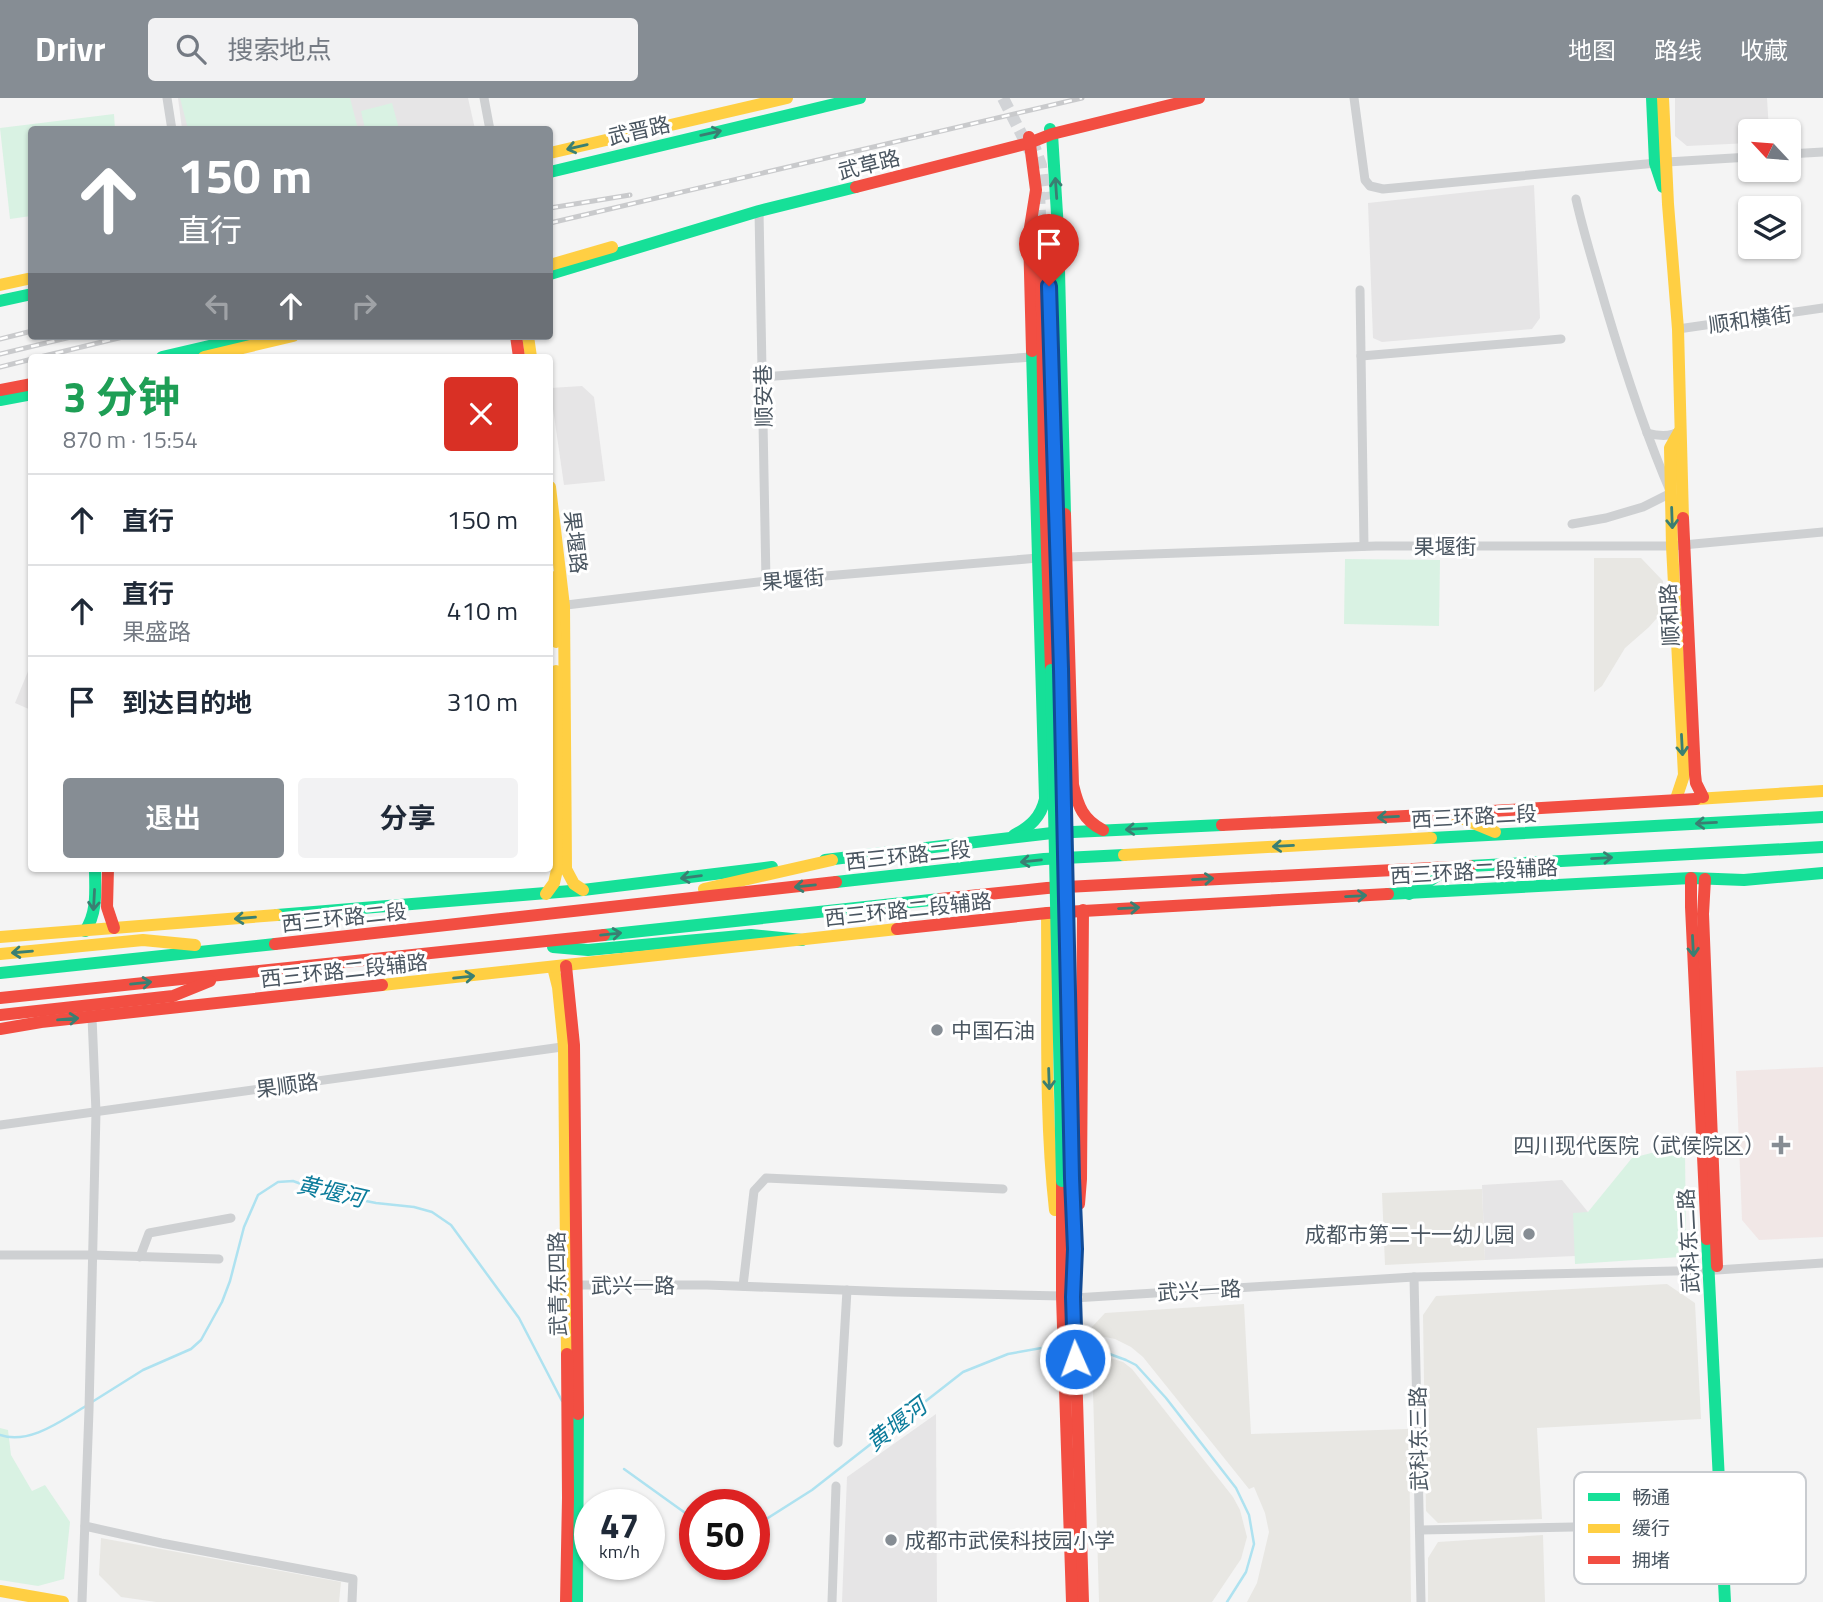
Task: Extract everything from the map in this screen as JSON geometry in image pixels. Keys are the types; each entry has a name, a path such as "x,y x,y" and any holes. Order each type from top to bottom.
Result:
{"main road":[{"name":"武晋路","path":"553,152 787,98"},
{"name":"武晋路","path":"553,171 860,98"},
{"name":"武草路","path":"553,271 759,211 1029,140 1174,98"},
{"name":"武草路","path":"1051,132 1199,98"},
{"name":"顺和路","path":"1652,98 1668,204 1678,329 1677,439 1684,775 1676,799"},
{"name":"顺和路","path":"1661,162 1662,98"},
{"path":"1051,132 1058,230 1073,785 1087,822 1104,831"},
{"name":"武草路","path":"553,271 765,202 1029,140"},
{"path":"1005,839 1031,825 1044,807 1045,799 1029,234 1036,190 1029,140"},
{"path":"1044,236 1067,1180 1075,1249"},
{"path":"0,285 28,279"},
{"path":"0,301 28,295"},
{"path":"175,354 236,340"},
{"path":"217,354 276,340"},
{"path":"0,390 28,385"},
{"path":"0,400 28,395"},
{"path":"1033,423 1049,461 1066,519"},
{"path":"1036,517 1049,461 1062,426"},
{"name":"顺和路","path":"1677,439 1671,493 1679,545 1695,774 1703,797"},
{"name":"果堰路","path":"546,894 554,883 557,870 556,607 560,562 553,510"},
{"name":"果堰路","path":"556,607 566,869 574,884 583,890"},
{"path":"0,937 546,894 1052,833 1823,791"},
{"path":"1739,821 1823,807"},
{"path":"1449,813 1501,834"},
{"name":"西三环路二段","path":"0,973 1044,859 1823,817"},
{"path":"0,998 1047,888 1823,847"},
{"path":"1741,851 1823,856"},
{"path":"630,905 832,860"},
{"path":"1409,894 1452,866"},
{"path":"85,931 93,916 95,872"},
{"path":"108,872 107,906 110,923 114,928"},
{"name":"西三环路二段辅路","path":"0,1029 41,1022 1047,913 1690,878 1744,880 1823,873"},
{"name":"武科东二路","path":"1690,878 1725,1472"},
{"name":"武科东二路","path":"1705,879 1703,914 1720,1472"},
{"path":"1072,1602 1068,1296 1082,1180 1083,910"},
{"path":"1047,913 1052,1182 1068,1296 1083,1602"},
{"path":"516,943 588,950 751,936 803,940"},
{"path":"0,954 143,940 229,949"},
{"name":"武青东四路","path":"559,966 569,1046 576,1285 579,1468 577,1602"},
{"path":"0,1015 173,996 228,974"},
{"name":"武青东四路","path":"566,1602 569,1046"},
{"path":"1061,1256 1067,1180"},
{"name":"武科东二路","path":"1724,1584 1725,1602"},
{"name":"武科东二路","path":"1732,1584 1733,1602"},
{"path":"0,1591 63,1602"}],"street":[{"path":"167,98 171,126"},
{"path":"484,98 489,126"},
{"path":"1353,98 1365,180 1370,186 1383,189 1661,162 1738,158"},
{"path":"1801,153 1823,152"},
{"name":"顺和路","path":"1576,200 1614,333 1652,448 1671,493"},
{"name":"顺安巷","path":"759,211 766,581"},
{"path":"1360,290 1364,546"},
{"name":"顺和横街","path":"1678,329 1823,308"},
{"path":"1361,356 1561,339"},
{"path":"762,377 1031,357"},
{"path":"1647,433 1656,436 1675,435 1677,439 1652,448"},
{"path":"1572,524 1643,507 1671,493"},
{"name":"果堰街","path":"1067,556 1364,546 1679,545 1823,532"},
{"name":"果堰街","path":"556,607 766,581 1038,558"},
{"path":"82,1602 96,1111 92,1017"},
{"name":"果顺路","path":"0,1125 569,1046"},
{"path":"743,1286 754,1191 766,1178 1003,1189"},
{"path":"140,1257 149,1233 231,1217"},
{"path":"0,1255 219,1259"},
{"name":"武兴一路","path":"576,1285 743,1286 1068,1296 1414,1277 1713,1270 1823,1263"},
{"name":"武科东三路","path":"1414,1277 1421,1602"},
{"path":"838,1443 847,1290"},
{"path":"832,1602 836,1486"},
{"path":"85,1526 354,1579 352,1602"},
{"path":"1420,1530 1574,1527"}],"shaded area":[{"path":"178,98 468,98 474,126 182,126"},
{"path":"1675,98 1767,98 1768,119 1738,119 1738,144 1687,146 1675,136"},
{"path":"1534,185 1540,318 1532,329 1382,342 1373,338 1368,203"},
{"path":"582,386 594,397 605,481 564,485 553,409 553,388"},
{"path":"1594,558 1641,558 1663,581 1664,610 1625,648 1602,686 1594,692"},
{"path":"28,671 28,709 15,703"},
{"name":"四川现代医院（武侯院区）","path":"1823,1067 1823,1237 1759,1240 1742,1220 1736,1071"},
{"name":"成都市第二十一幼儿园","path":"1562,1180 1588,1212 1575,1256 1485,1260 1482,1185"},
{"path":"1482,1189 1485,1260 1385,1265 1382,1193"},
{"path":"1667,1284 1695,1303 1701,1419 1537,1428 1542,1519 1438,1523 1426,1511 1423,1315 1436,1296"},
{"path":"1244,1304 1251,1434 1409,1429 1411,1602 1247,1602 1257,1583 1269,1532 1265,1513 1254,1487 1249,1489 1143,1357 1115,1339 1090,1334 1091,1328 1105,1313"},
{"path":"1092,1356 1123,1362 1132,1369 1233,1497 1240,1510 1247,1537 1241,1559 1212,1602 1099,1602"},
{"name":"成都市武侯科技园小学","path":"936,1414 937,1602 842,1602 847,1477"},
{"path":"1543,1535 1545,1602 1428,1602 1428,1558 1438,1542"},
{"path":"101,1538 341,1582 339,1602 156,1602 121,1597 99,1575"}],"green space":[{"path":"180,98 350,98 357,126 187,126"},
{"path":"392,103 398,126 364,126 361,111"},
{"path":"114,114 115,126 28,126 28,216 10,219 0,128"},
{"path":"1345,559 1440,560 1439,626 1344,624"},
{"path":"1685,1149 1686,1245 1680,1257 1575,1264 1573,1213 1588,1212 1632,1158 1659,1151"},
{"path":"0,1428 8,1430 11,1455 32,1491 45,1485 70,1522 64,1579 38,1586 0,1580"}],"waterway":[{"name":"黄堰河","path":"92,1402 143,1370 191,1349 201,1340 222,1302 244,1227 258,1195 278,1182 293,1181 326,1193 432,1212 451,1225 519,1318 562,1401"},
{"name":"黄堰河","path":"770,1517 812,1490 963,1372 1008,1354 1047,1347"},
{"name":"黄堰河","path":"1096,1349 1136,1365 1166,1398 1236,1488 1249,1515 1254,1544 1246,1572 1227,1602"},
{"name":"黄堰河","path":"0,1435 23,1437 34,1434 86,1406"},
{"name":"黄堰河","path":"624,1469 679,1509"}],"tunnel":[{"path":"1003,98 1030,151"},
{"path":"1032,140 1041,165 1045,200"},
{"path":"1039,192 1041,237"}],"railway":[{"path":"553,222 1082,98"},
{"path":"553,208 630,195"},
{"path":"0,339 28,332"},
{"path":"0,354 58,340"},
{"path":"52,354 110,340"},
{"path":"0,367 28,360"}],"traffic: fast":[{"path":"553,171 860,98"},
{"path":"1652,98 1655,163 1663,187"},
{"path":"1050,129 1058,230 1065,514"},
{"path":"553,273 759,211 856,187"},
{"path":"0,301 28,295"},
{"path":"175,354 235,340"},
{"path":"1014,835 1034,821 1045,799 1032,351"},
{"path":"0,400 28,395"},
{"path":"1051,670 1062,1181"},
{"path":"1431,838 1823,817"},
{"path":"825,860 1052,833 1222,825"},
{"path":"1470,866 1823,847"},
{"path":"836,882 1044,859 1124,855"},
{"path":"277,915 583,890 772,867"},
{"path":"1409,894 1451,867"},
{"path":"85,931 94,909 95,872"},
{"path":"1388,894 1691,878 1744,880 1823,873"},
{"path":"604,935 940,899"},
{"path":"553,947 588,950 751,935 802,940"},
{"path":"0,973 275,944"},
{"path":"1707,1239 1719,1472"},
{"path":"577,1602 578,1414"},
{"path":"1724,1584 1725,1602"}],"traffic: slow":[{"path":"553,152 787,98"},
{"path":"1663,98 1678,329 1683,518"},
{"path":"553,264 612,247"},
{"path":"0,285 28,279"},
{"path":"217,354 276,340"},
{"path":"529,340 531,354"},
{"path":"1676,799 1684,775 1672,546 1670,448 1679,432"},
{"path":"553,512 564,606 566,869 574,884 583,890"},
{"path":"553,609 556,642"},
{"path":"1061,669 1071,1178"},
{"path":"546,894 554,883 557,870 556,671"},
{"path":"1696,799 1823,791"},
{"path":"1449,813 1495,832"},
{"path":"1124,855 1431,838"},
{"path":"704,889 832,860"},
{"path":"1047,913 1048,1099 1055,1210"},
{"path":"0,937 277,915"},
{"path":"382,985 897,929"},
{"path":"0,954 143,940 195,945"},
{"path":"553,967 558,987 564,1047 567,1354"},
{"path":"0,1591 63,1602"}],"traffic: jam":[{"path":"856,187 1199,98"},
{"path":"1029,137 1036,190 1029,234 1032,351"},
{"path":"1041,237 1044,461 1051,670"},
{"path":"517,340 519,354"},
{"path":"0,390 28,385"},
{"path":"1052,396 1061,669"},
{"path":"1065,514 1073,785 1082,812 1103,830"},
{"path":"1683,518 1695,774 1703,797"},
{"path":"1222,825 1696,799"},
{"path":"940,899 1047,888 1470,866"},
{"path":"108,872 107,907 114,928"},
{"path":"1691,878 1707,1239"},
{"path":"1705,879 1703,914 1717,1266"},
{"path":"275,944 836,882"},
{"path":"897,929 1047,913 1388,894"},
{"path":"1079,1204 1083,910"},
{"path":"0,998 604,935"},
{"path":"566,966 574,1045 578,1414"},
{"path":"0,1015 173,996 210,981"},
{"path":"0,1029 41,1022 382,985"},
{"path":"1071,1178 1083,1602"},
{"path":"1062,1181 1062,1296 1072,1602"},
{"path":"566,1602 567,1354"}],"place":[{"name":"中国石油","path":"937,1030"},
{"name":"四川现代医院（武侯院区）","path":"1781,1145"},
{"name":"成都市第二十一幼儿园","path":"1529,1234"},
{"name":"成都市武侯科技园小学","path":"891,1540"}],"route":[{"path":"1049,286 1061,669 1075,1249 1075,1359"}]}
